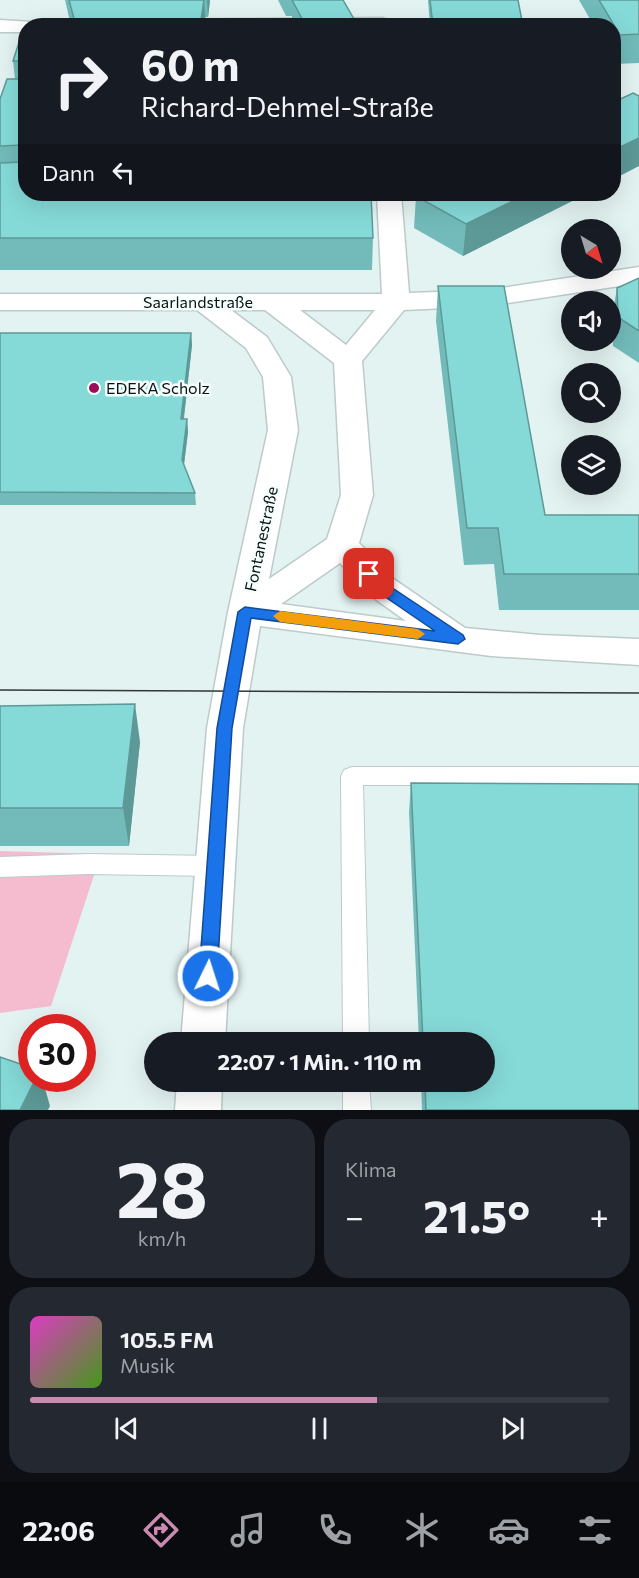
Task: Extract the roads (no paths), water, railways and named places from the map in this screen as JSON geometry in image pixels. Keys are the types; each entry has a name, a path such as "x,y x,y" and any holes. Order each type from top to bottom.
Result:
{"street":[{"path":"1,19 18,24"},
{"path":"389,201 396,302 348,360 357,495 342,545 383,588 458,639"},
{"name":"Saarlandstraße","path":"0,302 396,302 489,298 639,274"},
{"name":"Fontanestraße","path":"203,302 257,343 277,377 284,430 245,612"},
{"path":"272,302 348,360"},
{"name":"Fontanestraße","path":"245,612 342,545"},
{"path":"204,1032 225,728 245,612 458,639 591,652 639,652"},
{"path":"198,1110 199,1092"}],"lane":[{"path":"356,1032 352,776 639,776"},
{"path":"0,867 88,864 215,866"},
{"path":"356,1092 357,1110"}],"tram line":[{"path":"0,690 639,693"}],"place":[{"name":"EDEKA Scholz","path":"94,388"}]}
